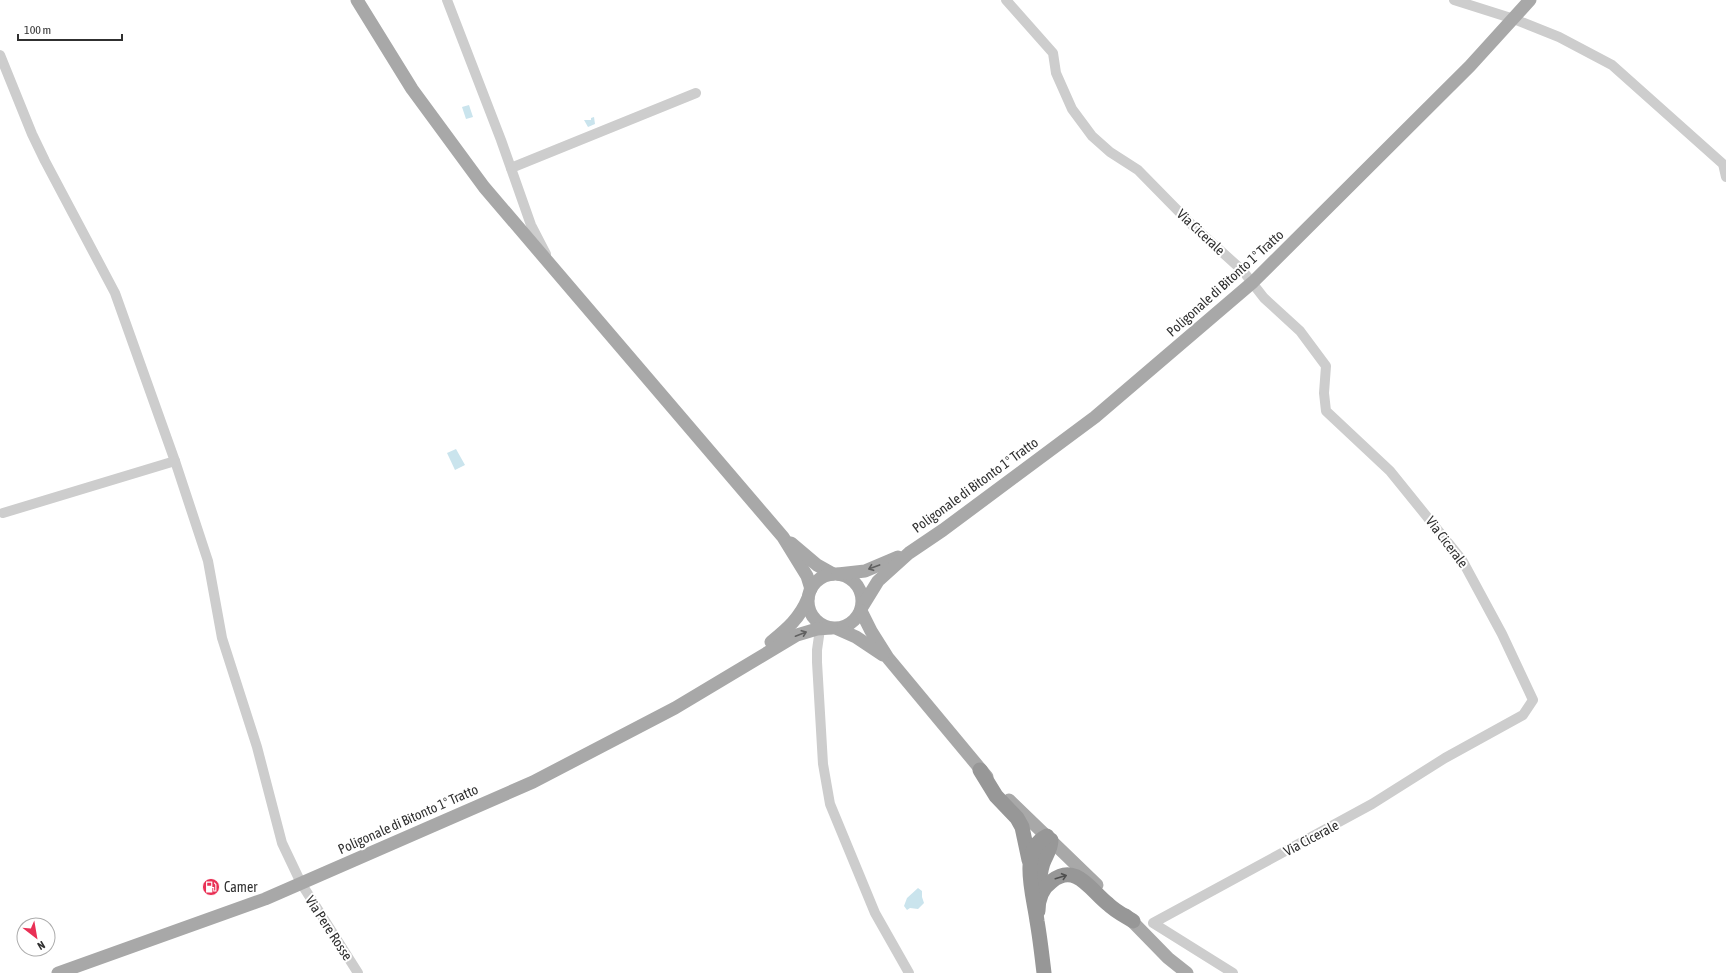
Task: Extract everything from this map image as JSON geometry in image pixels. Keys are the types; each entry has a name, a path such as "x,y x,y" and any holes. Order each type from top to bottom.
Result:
{"highway":[{"path":"980,770 996,796 1017,818 1022,826 1027,842 1044,973"},
{"path":"1030,866 1032,853 1039,840 1049,838 1051,846 1039,877 1037,920"},
{"path":"1038,903 1046,886 1051,882 1062,876 1072,876 1083,880 1107,904 1133,921"}],"main road":[{"path":"357,0 400,71 440,129 484,187 783,537 807,576 809,593 808,606 813,617 823,626 856,637 888,658"},
{"name":"Poligonale di Bitonto 1° Tratto","path":"909,553 943,530 1095,417 1252,282 1470,66 1530,0"},
{"path":"783,537 817,565 835,574 850,578 859,588 861,594 861,609 871,631 888,658 980,770 1133,921 1168,958 1187,973"},
{"path":"754,659 801,614 809,593 819,579 835,574 865,571 909,553"},
{"path":"754,659 797,634 830,629 852,623 878,581 909,553"},
{"name":"Poligonale di Bitonto 1° Tratto","path":"58,973 221,916 301,883 533,782 676,708 754,659"}],"street":[{"path":"447,0 531,225 555,270"},
{"name":"Via Cicerale","path":"1006,0 1053,53 1056,73 1072,109 1092,136 1110,152 1138,170 1192,224 1243,271 1264,298 1300,331 1326,366 1324,393 1326,411 1390,471 1462,560 1502,634 1533,700 1523,715 1444,758 1372,804 1153,923 1233,973"},
{"path":"1454,0 1514,19 1559,37 1612,65 1723,164 1726,177"},
{"name":"Via Pere Rosse","path":"0,55 32,134 45,161 115,293 175,461 208,562 222,638 257,747 282,843 301,883 358,973"},
{"path":"511,168 696,93"},
{"path":"3,513 175,461"},
{"path":"830,629 817,650 817,662 823,764 830,804 875,913 910,973"}],"water":[{"path":"469,105 473,117 466,119 462,107"},
{"path":"594,117 595,124 588,127 584,120 591,120 591,118"},
{"path":"456,449 465,465 455,470 447,453"},
{"path":"918,888 922,891 924,903 918,909 910,908 907,910 904,906 907,898"}],"place":[{"name":"Camer","path":"211,887"}]}
